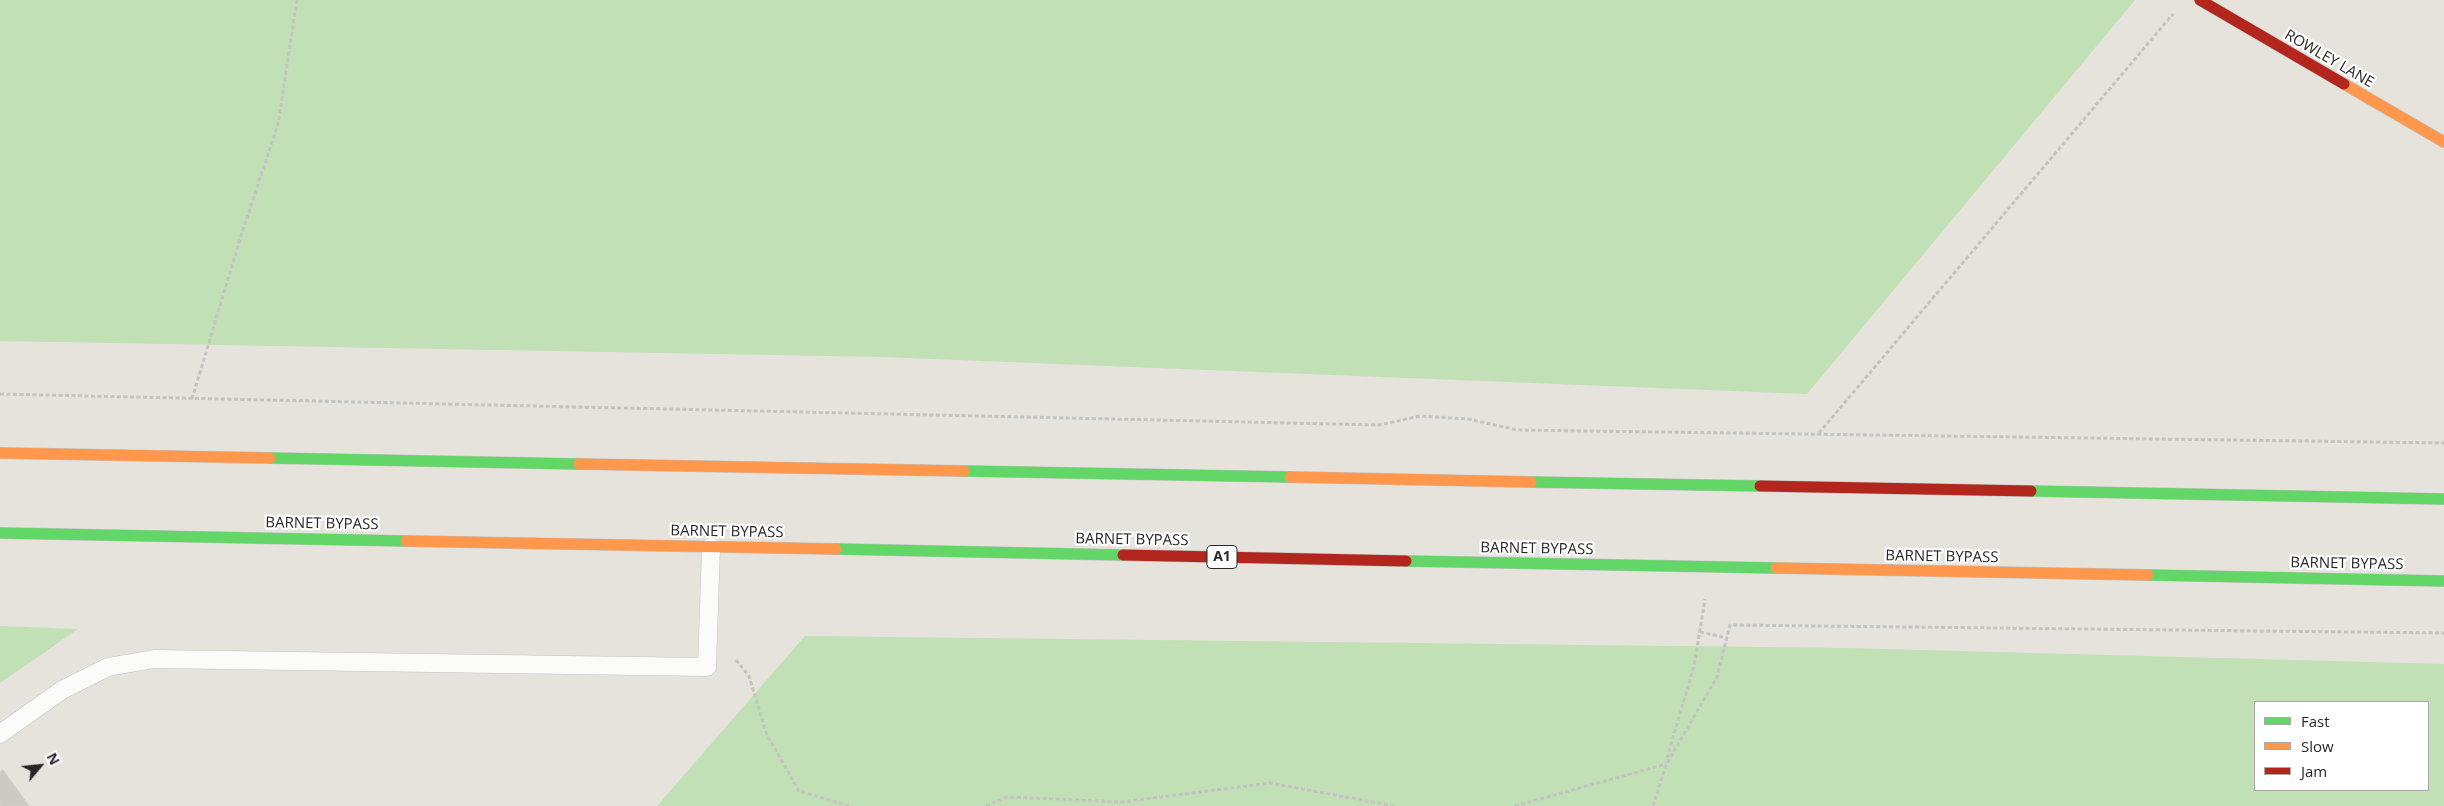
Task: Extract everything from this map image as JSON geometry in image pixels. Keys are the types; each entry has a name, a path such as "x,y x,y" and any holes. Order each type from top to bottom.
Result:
{"main road":[{"name":"ROWLEY LANE","path":"2200,0 2444,142"},
{"path":"0,453 2444,499"},
{"name":"BARNET BYPASS","path":"0,533 2444,581"}],"lane":[{"path":"0,734 62,690 108,667 154,659 707,668 710,628 711,546"}],"path":[{"path":"192,398 278,124 297,0"},
{"path":"1819,434 2178,8"},
{"path":"0,394 1379,425 1420,416 1468,419 1517,430 2444,443"},
{"path":"1654,806 1694,666 1711,568"},
{"path":"1515,806 1666,765 1716,677 1730,625 2444,632"},
{"path":"710,628 749,676 767,735 799,791 849,806"},
{"path":"1700,632 1727,638"},
{"path":"986,806 1007,797 1122,802 1270,783 1395,806"}],"green space":[{"path":"0,0 2135,0 1807,394 883,357 0,341"},
{"path":"0,626 78,629 0,683"},
{"path":"805,636 1847,648 2444,664 2444,806 657,806"}],"building":[{"path":"3,770 29,806 0,806 0,772"}],"traffic: fast":[{"path":"270,458 579,464"},
{"path":"964,471 1290,477"},
{"path":"1531,482 1760,486"},
{"path":"2031,491 2444,499"},
{"path":"0,533 406,541"},
{"path":"836,549 1123,555"},
{"path":"1406,561 1776,568"},
{"path":"2148,575 2444,581"}],"traffic: slow":[{"path":"2344,84 2444,142"},
{"path":"0,453 270,458"},
{"path":"579,464 964,471"},
{"path":"1290,477 1531,482"},
{"path":"406,541 836,549"},
{"path":"1776,568 2148,575"}],"traffic: jam":[{"path":"2200,0 2344,84"},
{"path":"1760,486 2031,491"},
{"path":"1123,555 1406,561"}]}
